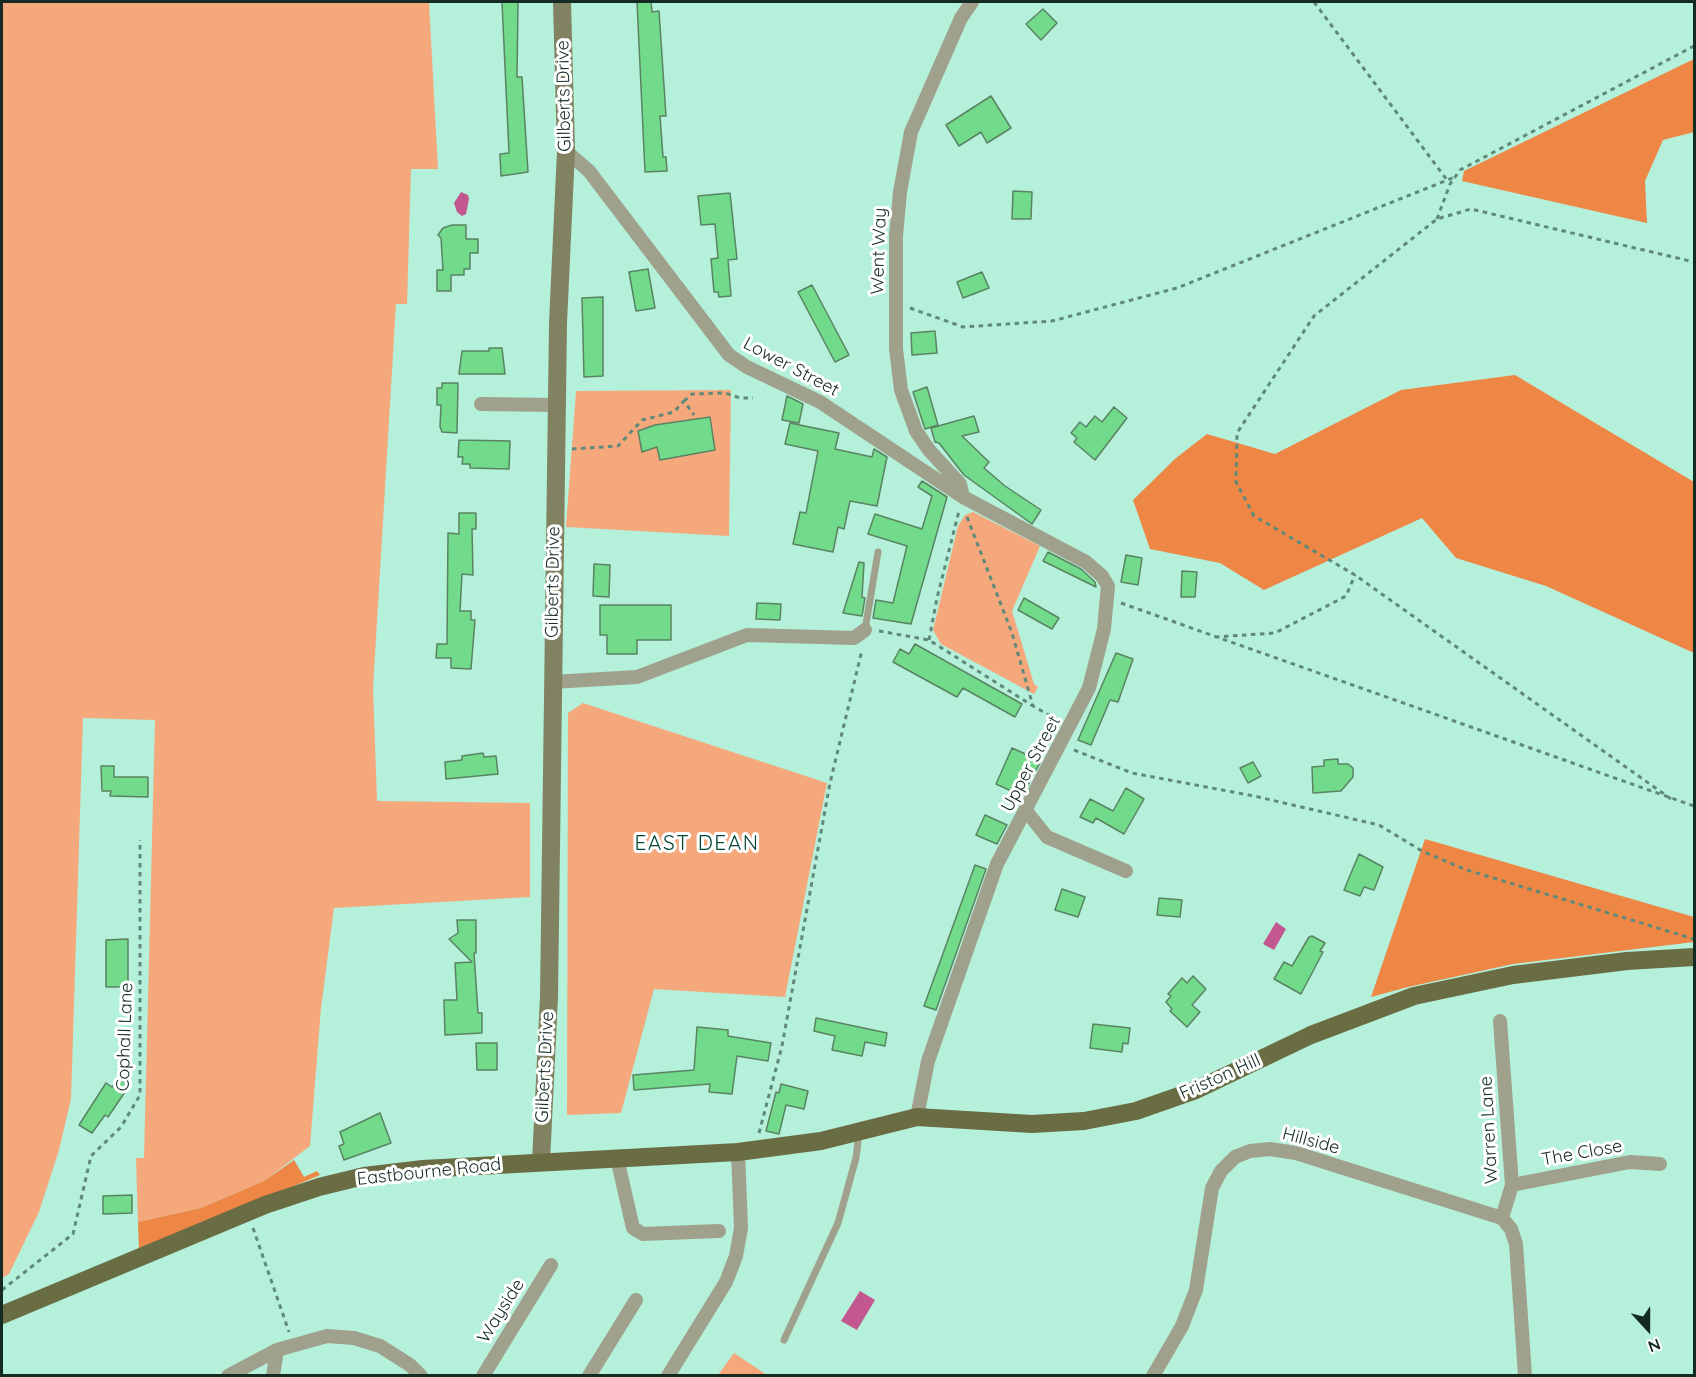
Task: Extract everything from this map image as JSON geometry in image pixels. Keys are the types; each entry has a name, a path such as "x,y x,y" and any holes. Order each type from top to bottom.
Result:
{"main road":[{"name":"Friston Hill","path":"738,1152 821,1141 917,1117 1032,1124 1084,1121 1136,1111 1196,1090 1311,1035 1414,996 1513,975 1627,961 1695,957"},
{"name":"Eastbourne Road","path":"2,1315 247,1212 319,1186 364,1176 423,1169 738,1152"}],"street":[{"name":"Gilberts Drive","path":"541,1162 549,998 555,450 566,151 562,2"},
{"name":"Went Way","path":"963,497 960,484 929,450 907,411 901,390 896,349 896,236 900,192 911,132 961,18 972,2"},
{"name":"Lower Street","path":"566,151 589,171 729,355 747,367 820,402 932,474 963,497"},
{"path":"481,404 556,405"},
{"name":"Upper Street","path":"917,1117 928,1061 997,864 1027,812 1089,688 1104,629 1108,598 1108,586 1102,576 1086,562 963,497"},
{"path":"552,682 637,677 747,635 854,638 865,630"},
{"path":"1027,812 1047,837 1126,871"},
{"name":"Warren Lane","path":"1500,1021 1512,1185 1502,1218"},
{"name":"Hillside","path":"1153,1376 1182,1326 1196,1290 1212,1188 1221,1171 1235,1157 1250,1151 1270,1149 1296,1153 1502,1218"},
{"path":"668,1376 726,1282 736,1256 741,1228 738,1152"},
{"path":"617,1158 633,1228 643,1234 719,1231"},
{"name":"The Close","path":"1512,1185 1630,1162 1660,1164"},
{"path":"1502,1218 1511,1228 1516,1244 1525,1376"},
{"name":"Wayside","path":"483,1376 551,1266"},
{"path":"590,1376 636,1300"},
{"path":"228,1376 277,1350 327,1336 354,1338 380,1346 410,1365 421,1376"},
{"path":"273,1376 277,1350"}],"lane":[{"path":"865,630 878,552"},
{"path":"784,1340 838,1223 856,1158 859,1131"}],"path":[{"path":"1314,2 1449,182"},
{"path":"896,303 963,327 1052,321 1177,288 1449,182 1460,170 1695,46"},
{"path":"1437,219 1449,182"},
{"path":"1671,798 1355,575 1254,516 1236,482 1237,433 1314,316 1437,219 1471,209 1695,262"},
{"path":"555,450 618,446 642,420 674,412 692,393 725,393 740,398 753,398"},
{"path":"684,401 694,415"},
{"path":"929,640 937,598 963,497"},
{"path":"963,497 969,528 1012,633 1033,706"},
{"path":"1212,637 1275,633 1346,596 1355,575"},
{"path":"1108,598 1212,637 1695,806"},
{"path":"758,1150 759,1134 782,1046 830,783 865,630 929,640 1070,727"},
{"path":"1061,744 1132,773 1254,796 1379,825 1422,851 1467,870 1695,939"},
{"name":"Cophall Lane","path":"2,1290 73,1234 91,1156 122,1127 140,1095 140,840"},
{"path":"247,1212 294,1344"}],"shaded area":[{"path":"2,2 429,2 438,169 411,169 407,304 396,304 373,688 377,801 530,803 530,897 334,908 321,1008 310,1146 264,1181 201,1208 138,1222 136,1158 144,1158 155,720 83,718 71,1099 59,1150 39,1212 9,1274 2,1278"},
{"path":"1694,59 1694,132 1663,140 1645,181 1647,223 1462,181 1464,171"},
{"path":"461,192 468,195 469,199 466,214 462,216 457,212 454,203"},
{"path":"1515,375 1694,482 1694,653 1546,586 1456,558 1422,518 1264,590 1220,563 1150,549 1133,500 1176,458 1207,434 1275,454 1401,390"},
{"path":"731,390 729,536 566,527 576,391"},
{"path":"973,512 1040,546 1012,611 1034,684 1038,687 1034,694 941,644 933,630 958,526 965,515"},
{"path":"583,703 827,783 785,997 654,989 621,1113 567,1115 568,713"},
{"path":"1425,839 1694,917 1694,942 1513,964 1371,997"},
{"path":"1276,922 1286,929 1274,950 1263,944"},
{"path":"294,1160 304,1177 317,1171 320,1175 139,1252 138,1222 201,1208 264,1181"},
{"path":"860,1291 875,1300 857,1330 841,1321"},
{"path":"734,1353 767,1375 718,1375"}],"building":[{"path":"502,2 518,2 517,77 522,77 528,172 501,176 500,154 509,153"},
{"path":"637,2 651,2 652,12 659,11 666,116 660,116 663,157 666,157 667,171 645,172"},
{"path":"1043,9 1057,23 1041,40 1026,24"},
{"path":"991,96 1011,128 987,143 981,132 959,146 946,125"},
{"path":"1013,191 1032,192 1031,219 1012,219"},
{"path":"730,193 737,259 728,260 731,296 719,297 718,292 714,292 711,259 718,258 715,224 701,225 698,196"},
{"path":"452,225 466,225 466,239 478,239 478,253 470,253 470,269 464,269 464,275 451,275 451,291 437,291 437,270 443,270 441,238 438,235 443,228"},
{"path":"648,269 655,308 636,311 629,272"},
{"path":"982,272 989,288 963,298 957,282"},
{"path":"812,285 849,355 835,362 798,292"},
{"path":"603,297 603,376 584,377 582,298"},
{"path":"935,331 937,353 912,355 911,333"},
{"path":"489,348 502,348 505,374 459,374 462,351 489,351"},
{"path":"442,383 458,383 457,433 442,432 440,427 441,405 437,405 437,388 442,388"},
{"path":"927,387 938,425 925,429 913,392"},
{"path":"787,396 803,404 799,423 782,420"},
{"path":"1114,407 1127,418 1095,460 1074,442 1077,438 1071,433 1080,422 1086,427 1095,416 1102,422"},
{"path":"974,416 979,432 962,436 989,462 984,468 1005,486 1041,510 1032,524 964,475 939,443 935,442 931,428"},
{"path":"710,417 715,450 660,460 657,447 642,452 638,431 655,425"},
{"path":"790,423 839,433 835,449 872,457 874,449 887,457 877,506 850,501 844,529 838,527 833,552 793,544 800,512 806,513 818,451 785,444"},
{"path":"459,440 510,441 509,469 470,468 470,464 462,464 463,457 458,457"},
{"path":"922,481 947,497 911,624 873,618 876,600 893,603 907,546 868,534 875,514 922,529 932,496 918,487"},
{"path":"459,513 476,513 476,529 472,529 473,575 462,574 460,611 471,611 471,620 475,620 471,669 451,668 451,658 436,658 437,644 447,644 448,533 459,534"},
{"path":"1048,552 1081,569 1095,582 1096,587 1043,561"},
{"path":"1126,555 1142,558 1138,585 1121,582"},
{"path":"859,562 864,563 862,597 865,598 862,616 843,613"},
{"path":"594,564 610,565 609,597 593,596"},
{"path":"1182,571 1197,572 1195,597 1181,597"},
{"path":"1024,598 1059,618 1052,629 1018,610"},
{"path":"757,603 781,604 780,620 756,619"},
{"path":"600,605 671,605 671,640 637,640 637,654 607,654 607,635 600,635"},
{"path":"915,644 1022,704 1015,717 963,688 957,697 893,662 900,649 909,654"},
{"path":"1116,653 1133,659 1118,702 1110,700 1091,745 1078,740"},
{"path":"1012,748 1041,761 1022,796 996,784"},
{"path":"483,753 484,757 496,756 498,774 446,779 445,762 462,760 462,756"},
{"path":"1338,759 1338,764 1348,764 1353,768 1353,777 1341,791 1313,793 1312,767 1324,766 1324,760"},
{"path":"1253,762 1261,776 1248,783 1240,768"},
{"path":"101,766 114,766 114,777 148,777 148,797 110,796 111,791 102,791"},
{"path":"1126,788 1144,799 1124,834 1096,818 1093,823 1080,817 1090,799 1113,811"},
{"path":"985,815 1007,825 997,844 976,835"},
{"path":"1359,854 1383,867 1374,890 1364,887 1360,896 1344,890"},
{"path":"975,865 986,869 936,1010 924,1006"},
{"path":"1062,889 1085,897 1078,917 1055,910"},
{"path":"1159,898 1182,900 1180,917 1157,915"},
{"path":"457,920 476,920 476,953 474,953 478,1013 482,1013 482,1033 445,1035 444,1000 457,1000 455,963 472,962 449,939 458,933"},
{"path":"1312,936 1325,943 1320,951 1323,952 1301,994 1274,979 1284,962 1292,966 1309,937"},
{"path":"128,939 128,987 106,987 106,940"},
{"path":"1193,976 1206,989 1192,1005 1200,1012 1187,1027 1170,1011 1172,1009 1166,1002 1171,996 1168,994 1182,978 1187,983"},
{"path":"816,1018 887,1033 885,1046 865,1042 862,1056 832,1050 835,1036 814,1031"},
{"path":"1093,1024 1130,1028 1128,1044 1123,1043 1122,1052 1090,1048"},
{"path":"697,1027 728,1030 728,1036 771,1043 768,1061 737,1056 732,1094 709,1092 710,1084 634,1090 633,1075 694,1070"},
{"path":"476,1043 497,1043 497,1070 477,1070"},
{"path":"119,1078 129,1086 108,1117 105,1115 92,1133 79,1125 106,1083 112,1087"},
{"path":"781,1084 808,1091 804,1109 786,1105 779,1134 766,1131 776,1092 779,1093"},
{"path":"380,1113 391,1143 344,1160 339,1146 344,1144 340,1132"},
{"path":"132,1195 132,1213 103,1214 103,1196"}],"district":[{"name":"EAST DEAN","path":"697,844"}]}
